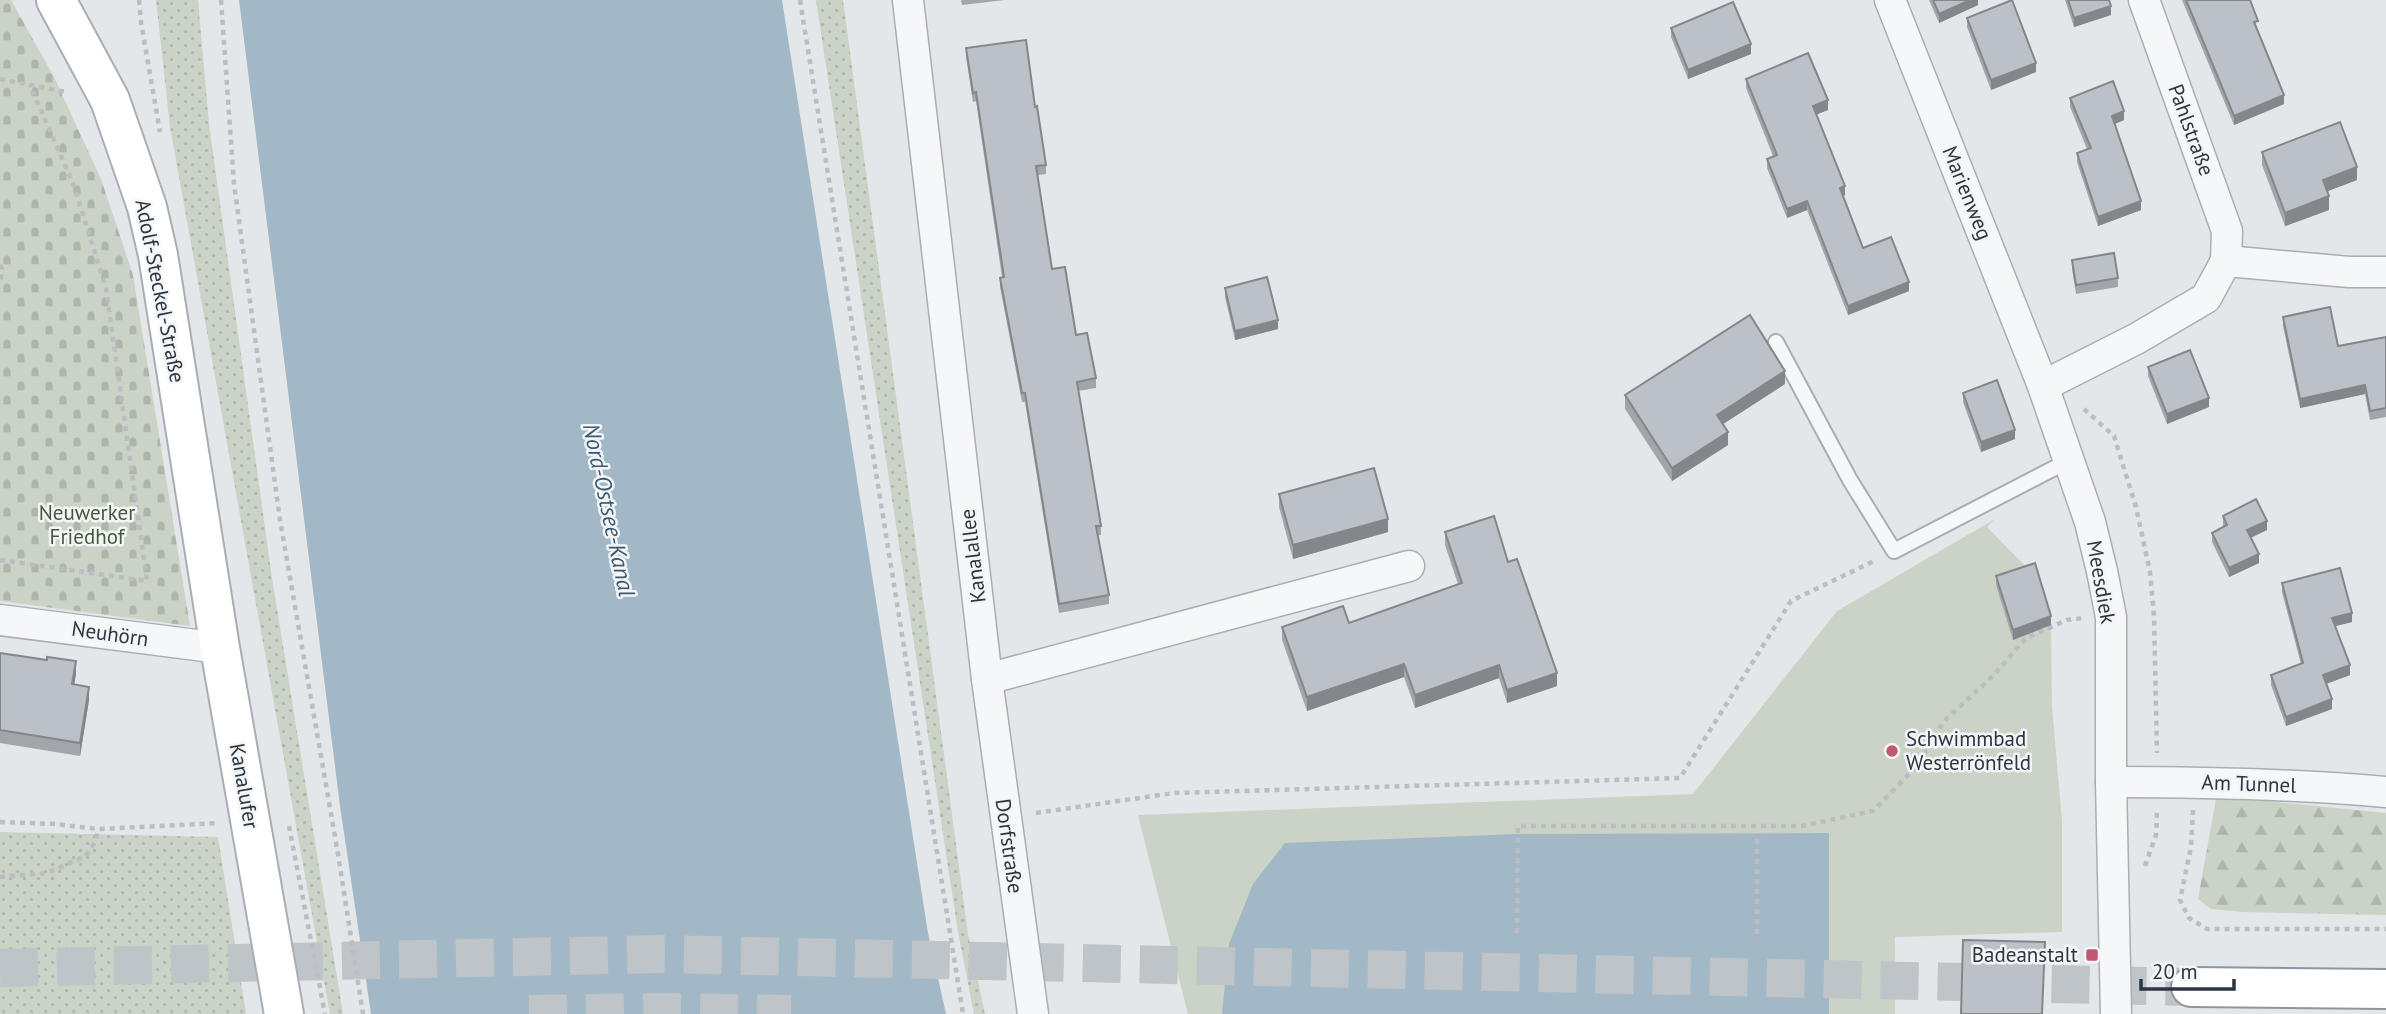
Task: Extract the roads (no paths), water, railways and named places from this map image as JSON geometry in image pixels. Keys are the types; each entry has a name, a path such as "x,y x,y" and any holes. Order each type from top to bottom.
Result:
{"main road":[{"name":"Adolf-Steckel-Straße","path":"56,0 110,100 147,207 158,255 206,557"},
{"name":"Kanalufer","path":"206,557 284,1014"},
{"path":"2191,987 2386,989"}],"street":[{"name":"Kanalallee","path":"908,0 987,679"},
{"name":"Marienweg","path":"1890,0 2043,386"},
{"name":"Pahlstraße","path":"2144,0 2227,231 2226,261"},
{"path":"2043,386 2136,339 2206,298 2226,261 2349,272 2386,272"},
{"name":"Meesdiek","path":"2043,386 2090,522 2111,617 2116,1014"},
{"path":"987,679 1409,566"},
{"name":"Neuhörn","path":"0,620 220,648"},
{"name":"Dorfstraße","path":"987,679 1033,1014"},
{"name":"Am Tunnel","path":"2111,782 2194,781 2319,786 2386,792"}],"lane":[{"path":"1776,342 1850,480 1894,551 2070,460"}],"water":[{"name":"Nord-Ostsee-Kanal","path":"239,0 782,0 928,933 946,1014 371,1014 340,806"},
{"path":"1829,833 1829,1014 1222,1014 1229,944 1253,884 1285,843 1518,834"}],"tunnel":[{"path":"0,968 661,954 2191,987"},
{"path":"529,1014 791,1014"}],"place":[{"name":"Schwimmbad Westerrönfeld","path":"1892,751"},
{"name":"Badeanstalt","path":"2092,955"}],"park label":[{"name":"Neuwerker Friedhof","path":"87,525"}]}
